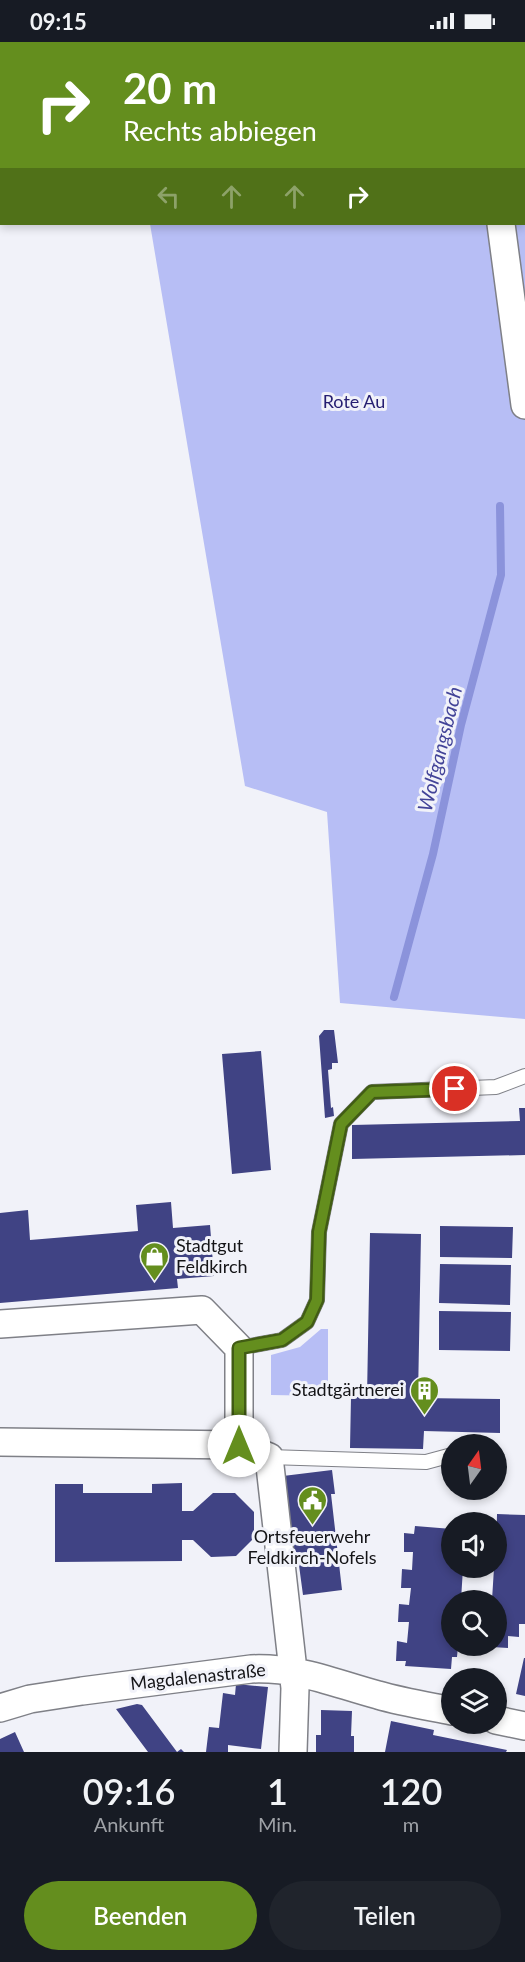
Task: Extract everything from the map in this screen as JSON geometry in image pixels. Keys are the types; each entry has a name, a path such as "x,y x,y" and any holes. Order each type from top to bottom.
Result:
{"street":[{"path":"501,225 525,405"},
{"path":"0,1324 202,1310 239,1348 239,1446"},
{"path":"0,1442 239,1446 269,1457"},
{"name":"Magdalenastraße","path":"0,1708 30,1699 61,1694 251,1669 271,1668 293,1672 269,1457"},
{"path":"293,1752 295,1689 293,1672 318,1676 379,1696 441,1709"},
{"path":"507,1722 525,1726"}],"lane":[{"path":"239,1348 282,1340 307,1322 317,1300 319,1232 341,1124 372,1092 496,1087 525,1076"},
{"path":"269,1457 426,1462 441,1458"}],"green space":[{"name":"Rote Au","path":"150,225 525,225 525,1019 340,1003 327,812 245,786"},
{"path":"321,1329 328,1329 328,1396 271,1395 271,1355 300,1347"}],"building":[{"path":"324,1030 334,1030 338,1063 332,1063 332,1069 328,1070 331,1108 333,1107 334,1116 325,1118 319,1036"},
{"path":"261,1051 271,1170 232,1174 222,1054"},
{"path":"519,1108 525,1108 525,1155 352,1159 352,1125 520,1121"},
{"path":"171,1202 173,1228 210,1225 214,1276 177,1279 178,1288 0,1303 0,1213 28,1210 30,1240 138,1231 136,1205"},
{"path":"440,1226 513,1227 512,1258 440,1257"},
{"path":"370,1233 421,1234 418,1398 500,1399 500,1433 424,1431 423,1449 350,1448 351,1397 367,1397"},
{"path":"440,1264 511,1265 510,1305 439,1303"},
{"path":"439,1311 511,1312 510,1351 439,1350"},
{"name":"Ortsfeuerwehr Feldkirch-Nofels","path":"332,1470 335,1494 331,1494 342,1590 303,1595 298,1558 292,1559 283,1476"},
{"path":"182,1483 182,1511 193,1511 213,1493 235,1493 254,1512 254,1538 236,1556 211,1557 193,1540 182,1540 182,1561 55,1562 55,1484 83,1484 83,1493 152,1493 152,1484"},
{"path":"507,1514 525,1515 525,1624 519,1624 519,1637 508,1636 508,1648 507,1590 493,1590 493,1578 507,1578"},
{"path":"415,1526 441,1528 441,1578 462,1578 462,1590 441,1590 441,1656 457,1656 452,1657 451,1668 405,1666 406,1661 396,1661 397,1641 407,1643 409,1622 398,1622 399,1604 409,1605 411,1588 401,1588 402,1569 412,1570 413,1552 404,1552 404,1533 414,1534"},
{"path":"525,1658 525,1696 516,1694"},
{"path":"236,1684 268,1687 261,1749 228,1745 228,1752 206,1752 209,1727 219,1728 223,1693 235,1695"},
{"path":"142,1705 177,1752 148,1752 116,1709"},
{"path":"321,1710 352,1711 351,1736 354,1736 354,1752 316,1752 316,1735 321,1735"},
{"path":"391,1721 434,1730 433,1735 507,1750 506,1752 385,1752"},
{"path":"15,1732 24,1752 0,1752 0,1739"}],"waterway":[{"name":"Wolfgangsbach","path":"394,997 433,854 461,725 501,575 500,506"}],"place":[{"name":"Stadtgut Feldkirch","path":"155,1282"},
{"name":"Stadtgärtnerei","path":"425,1416"},
{"name":"Ortsfeuerwehr Feldkirch-Nofels","path":"312,1526"}],"route":[{"path":"239,1446 239,1348 282,1340 307,1322 317,1300 319,1232 341,1124 372,1092 455,1089"}]}
